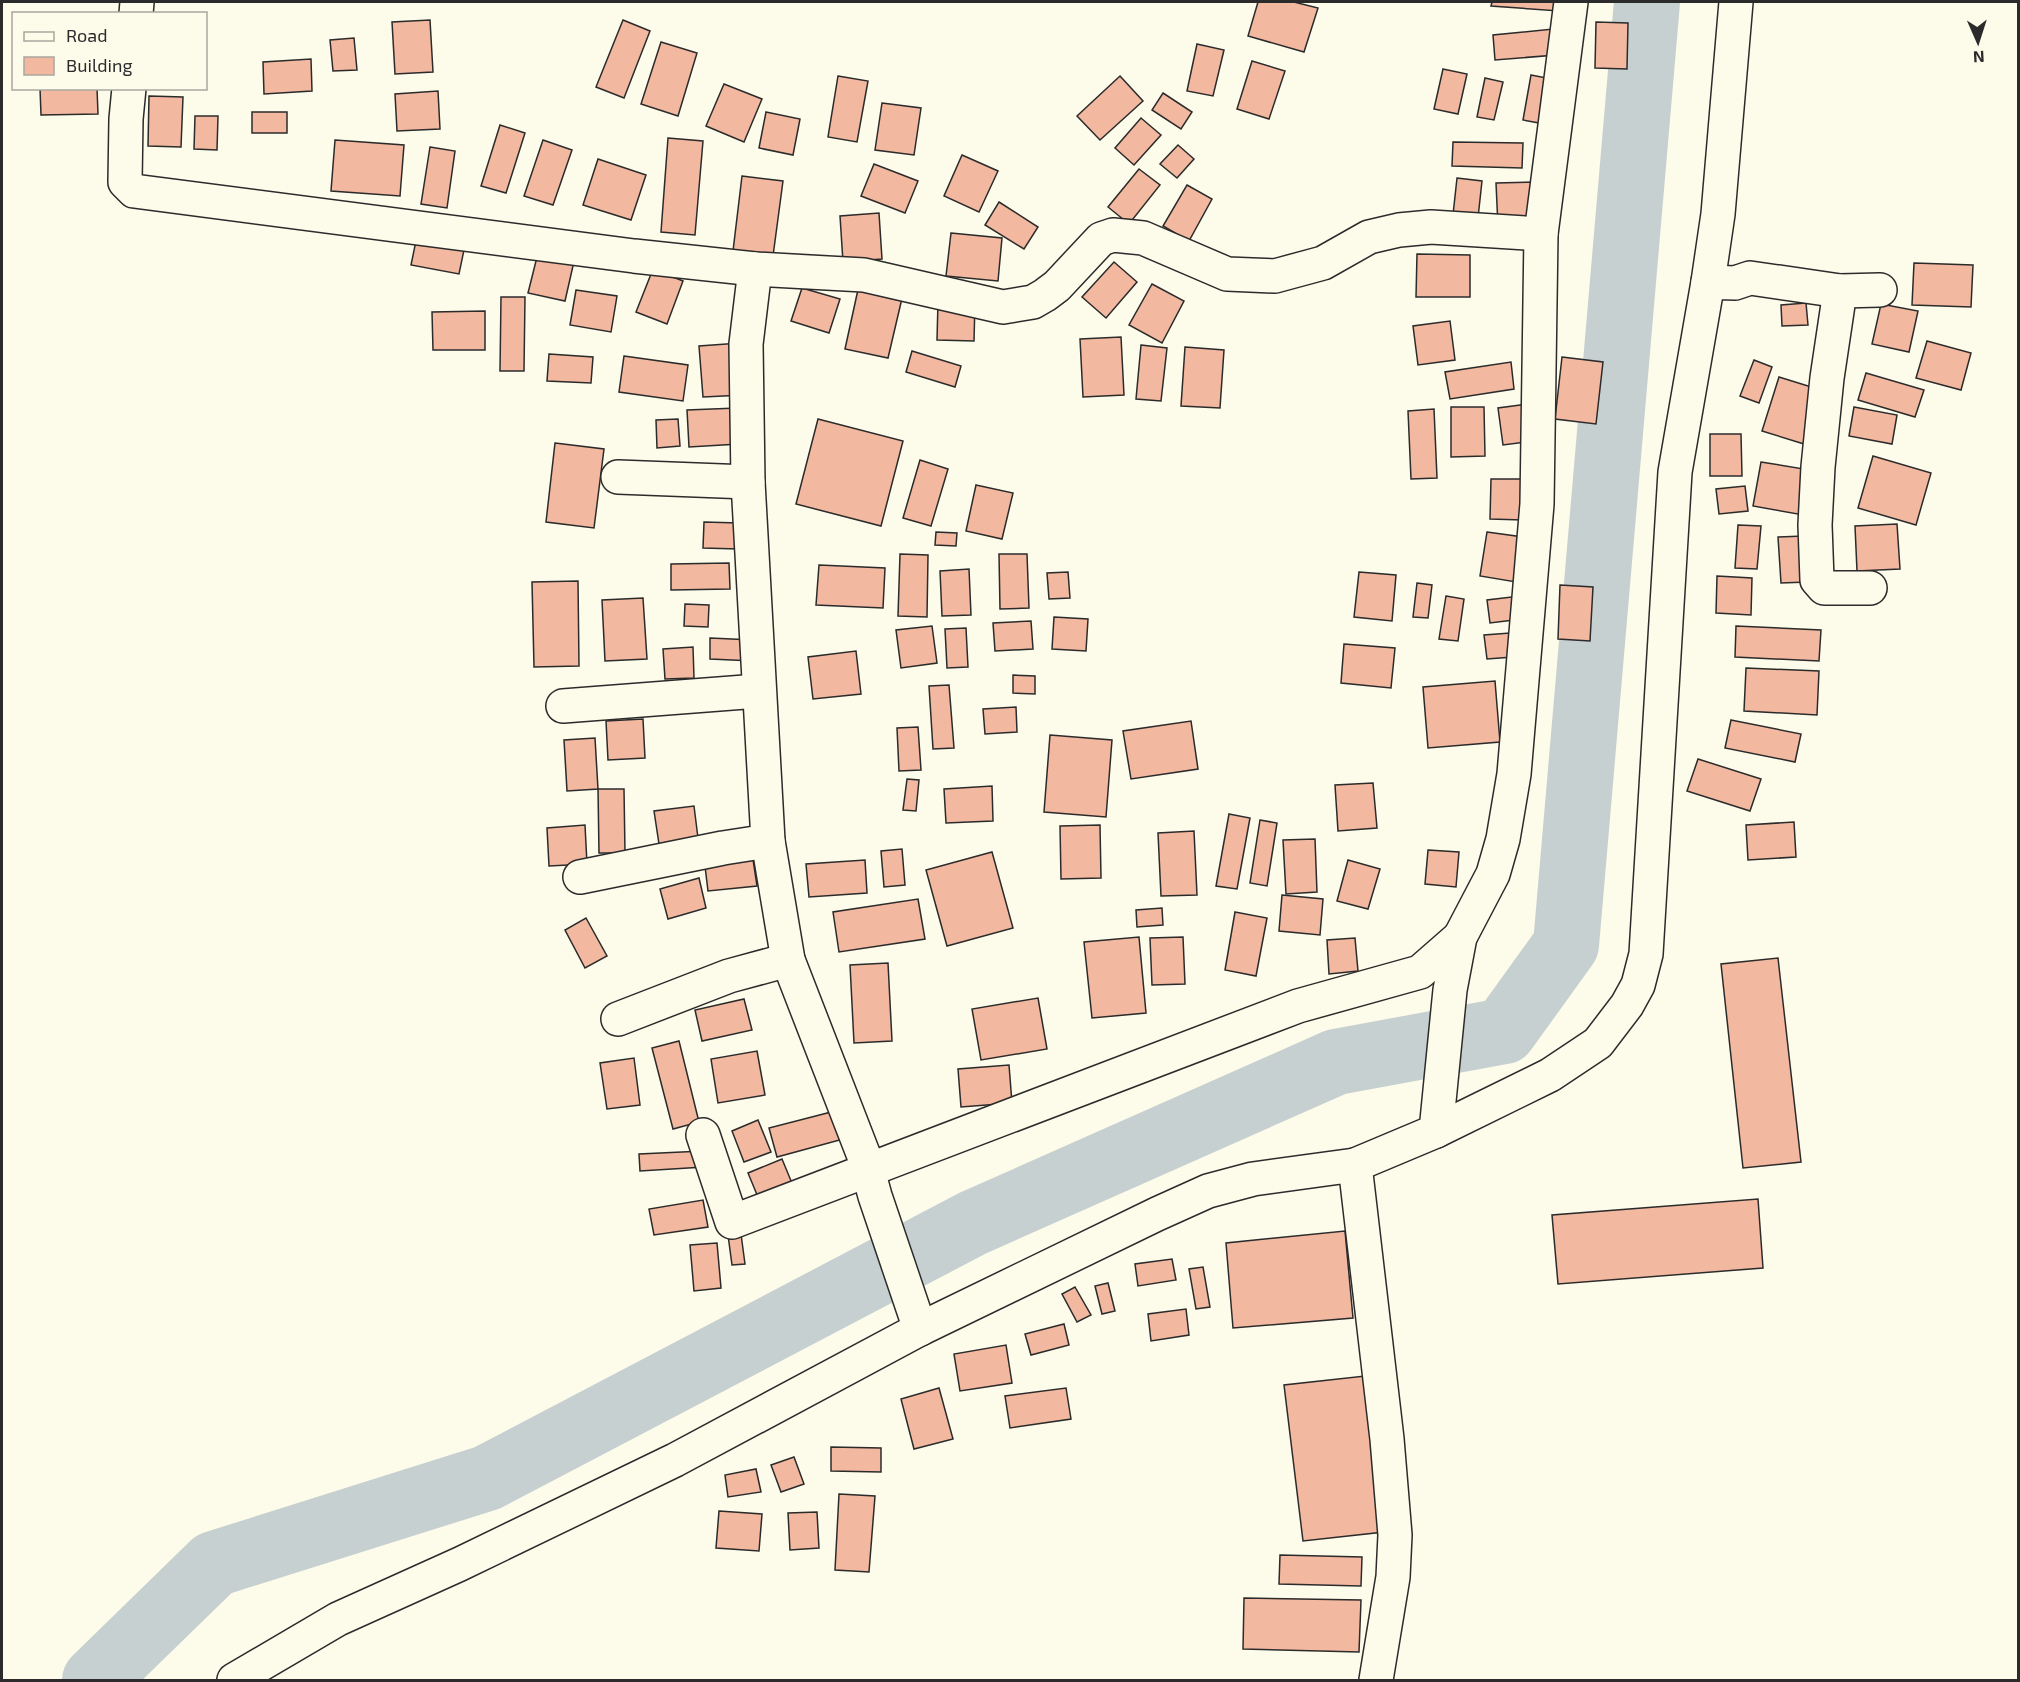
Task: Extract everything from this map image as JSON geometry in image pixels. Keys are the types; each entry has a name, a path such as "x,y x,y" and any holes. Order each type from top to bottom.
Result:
{"street":[{"path":"1438,1117 1450,990 1460,937 1493,874 1503,839 1514,774 1537,504 1541,234 1571,2"},
{"path":"234,1680 338,1619 460,1564 675,1460 918,1324 1208,1191 1252,1179 1355,1165 1438,1117 1550,1075 1598,1043 1627,1005 1638,985 1646,954 1676,472 1718,214 1736,2"},
{"path":"129,90 125,182 134,191 634,256 754,269 864,275 1003,307 1034,302 1045,295 1058,286 1101,239 1113,235 1143,238 1227,274 1275,276 1323,263 1369,237 1399,230 1431,227 1541,234"},
{"path":"754,269 746,344 748,482 768,842 788,960 872,1183 918,1324"},
{"path":"1708,282 1735,284 1750,278 1840,291 1880,290"},
{"path":"1840,291 1827,378 1818,466 1815,525 1817,580 1824,588 1870,588"},
{"path":"618,477 748,482"},
{"path":"563,706 759,691"},
{"path":"580,877 723,848 768,842"},
{"path":"703,1134 732,1222 872,1183 1298,1006 1420,972 1460,937"},
{"path":"618,1019 729,976 788,960"},
{"path":"1355,1165 1387,1439 1395,1535 1393,1577 1376,1680"}],"building":[{"path":"1258,2 1294,2 1318,8 1304,52 1248,36"},
{"path":"1492,2 1559,2 1559,11 1491,6"},
{"path":"430,20 433,72 395,74 392,22"},
{"path":"623,20 650,31 624,98 596,87"},
{"path":"1596,22 1628,23 1627,69 1595,68"},
{"path":"1553,29 1556,55 1495,60 1493,35"},
{"path":"354,38 357,70 333,71 330,40"},
{"path":"661,42 697,53 678,116 641,104"},
{"path":"1197,44 1224,50 1213,96 1187,91"},
{"path":"311,59 312,91 264,94 263,62"},
{"path":"1252,61 1285,71 1269,119 1237,109"},
{"path":"1443,69 1467,74 1458,114 1434,109"},
{"path":"1531,75 1557,80 1550,125 1523,120"},
{"path":"838,76 868,81 857,142 828,137"},
{"path":"1120,76 1143,101 1100,140 1077,116"},
{"path":"1485,78 1503,82 1494,120 1477,117"},
{"path":"724,84 762,99 744,142 706,126"},
{"path":"40,90 97,90 98,114 41,115"},
{"path":"438,91 440,129 397,131 395,94"},
{"path":"1163,93 1192,112 1181,129 1152,110"},
{"path":"149,96 183,97 181,147 148,146"},
{"path":"882,103 921,108 914,155 875,150"},
{"path":"252,112 287,112 287,133 252,133"},
{"path":"766,112 800,119 793,155 759,148"},
{"path":"195,116 218,116 217,150 194,149"},
{"path":"1141,118 1161,135 1134,165 1115,148"},
{"path":"500,125 525,133 506,193 481,186"},
{"path":"668,138 703,141 695,235 661,232"},
{"path":"335,140 404,145 400,196 331,191"},
{"path":"543,140 572,150 553,205 524,196"},
{"path":"1453,142 1523,143 1522,168 1452,166"},
{"path":"1178,145 1194,159 1177,178 1160,164"},
{"path":"430,147 455,151 447,208 421,204"},
{"path":"962,155 998,171 979,212 944,196"},
{"path":"598,159 646,175 631,220 583,205"},
{"path":"874,164 918,181 905,213 861,196"},
{"path":"1139,169 1160,185 1129,224 1108,207"},
{"path":"742,176 783,181 773,256 733,251"},
{"path":"1457,178 1482,181 1477,227 1452,224"},
{"path":"1539,182 1540,225 1498,227 1496,183"},
{"path":"1187,185 1212,199 1189,241 1163,226"},
{"path":"999,202 1038,227 1024,249 985,225"},
{"path":"879,213 882,259 843,262 840,216"},
{"path":"951,233 1002,238 998,281 946,276"},
{"path":"417,236 465,245 459,274 411,265"},
{"path":"539,249 575,257 565,301 528,293"},
{"path":"1417,254 1470,255 1470,297 1416,297"},
{"path":"1114,262 1137,282 1106,318 1082,297"},
{"path":"1914,263 1973,265 1971,307 1912,305"},
{"path":"653,269 683,281 667,324 636,312"},
{"path":"1152,284 1184,301 1162,343 1129,325"},
{"path":"859,285 903,294 888,358 845,349"},
{"path":"802,288 840,299 829,333 791,321"},
{"path":"576,290 617,296 611,332 570,325"},
{"path":"501,297 525,297 524,371 500,371"},
{"path":"938,302 975,303 974,341 937,340"},
{"path":"1806,303 1808,325 1782,326 1781,305"},
{"path":"1881,304 1918,311 1909,352 1872,344"},
{"path":"485,311 485,350 433,350 432,312"},
{"path":"1450,321 1455,360 1418,365 1413,326"},
{"path":"1121,337 1124,395 1083,397 1080,339"},
{"path":"1927,341 1971,353 1961,390 1916,378"},
{"path":"740,343 744,395 703,397 699,346"},
{"path":"1141,345 1167,348 1161,401 1136,399"},
{"path":"1185,347 1224,350 1220,408 1181,406"},
{"path":"912,351 961,366 955,387 906,372"},
{"path":"549,354 593,357 591,383 547,381"},
{"path":"624,356 688,365 683,401 619,392"},
{"path":"1562,357 1603,362 1596,424 1555,419"},
{"path":"1754,360 1772,367 1759,403 1740,396"},
{"path":"1511,362 1514,389 1450,399 1445,372"},
{"path":"1866,373 1924,390 1915,417 1858,400"},
{"path":"1779,377 1821,390 1804,444 1762,431"},
{"path":"1528,404 1533,441 1503,445 1498,408"},
{"path":"1451,407 1484,407 1485,456 1451,457"},
{"path":"1854,407 1897,415 1892,444 1849,436"},
{"path":"737,408 739,444 689,447 687,410"},
{"path":"1434,409 1437,478 1411,479 1408,411"},
{"path":"678,419 680,446 657,448 656,420"},
{"path":"818,419 903,441 881,526 796,504"},
{"path":"1710,434 1741,434 1742,476 1710,476"},
{"path":"555,443 604,449 594,528 546,522"},
{"path":"1873,456 1931,473 1916,525 1858,508"},
{"path":"920,460 948,469 931,526 903,518"},
{"path":"1761,462 1816,471 1809,516 1753,506"},
{"path":"1491,479 1523,479 1523,520 1490,519"},
{"path":"976,485 1013,493 1002,539 966,531"},
{"path":"1745,486 1748,511 1719,514 1716,489"},
{"path":"704,522 739,523 738,549 703,548"},
{"path":"1897,524 1900,569 1857,571 1855,526"},
{"path":"1738,525 1761,526 1757,569 1735,568"},
{"path":"936,532 957,533 956,546 935,545"},
{"path":"1487,532 1523,537 1516,582 1480,576"},
{"path":"1804,536 1807,582 1781,583 1778,537"},
{"path":"900,554 928,555 927,617 898,616"},
{"path":"999,554 1027,554 1029,608 1000,609"},
{"path":"729,563 730,589 671,590 671,564"},
{"path":"819,565 885,568 883,608 816,605"},
{"path":"969,569 971,615 942,616 940,571"},
{"path":"1068,572 1070,598 1049,599 1047,573"},
{"path":"1359,572 1396,575 1392,621 1354,617"},
{"path":"1717,576 1752,578 1751,615 1716,613"},
{"path":"578,581 579,666 534,667 532,582"},
{"path":"1417,583 1432,585 1428,618 1413,617"},
{"path":"1560,585 1593,587 1590,641 1558,639"},
{"path":"1446,596 1464,599 1458,641 1439,639"},
{"path":"1520,596 1522,619 1490,623 1487,600"},
{"path":"643,598 647,659 605,661 602,600"},
{"path":"685,604 709,605 708,627 684,626"},
{"path":"1054,617 1088,619 1086,651 1052,649"},
{"path":"1031,621 1033,649 995,651 993,623"},
{"path":"932,626 937,663 901,668 896,630"},
{"path":"1736,626 1821,630 1819,661 1735,657"},
{"path":"966,628 968,667 947,668 945,629"},
{"path":"1510,633 1513,657 1487,659 1484,635"},
{"path":"710,638 753,640 753,661 710,659"},
{"path":"1344,644 1395,648 1391,688 1341,683"},
{"path":"693,647 694,678 665,679 663,649"},
{"path":"856,651 861,694 813,699 808,657"},
{"path":"1746,668 1819,671 1817,715 1744,711"},
{"path":"1013,675 1035,676 1035,694 1013,693"},
{"path":"1495,681 1500,742 1428,748 1423,687"},
{"path":"949,685 954,748 933,749 929,686"},
{"path":"1016,707 1017,732 985,734 983,709"},
{"path":"643,719 645,758 608,760 606,721"},
{"path":"1731,720 1801,734 1795,762 1725,748"},
{"path":"1191,721 1198,769 1131,779 1123,731"},
{"path":"918,727 921,770 899,771 897,728"},
{"path":"1050,735 1112,740 1106,817 1044,812"},
{"path":"595,738 598,789 567,791 564,740"},
{"path":"1698,759 1761,779 1750,811 1687,791"},
{"path":"907,779 919,780 916,811 903,810"},
{"path":"1373,783 1377,828 1338,831 1335,785"},
{"path":"992,786 993,821 946,823 944,789"},
{"path":"598,789 624,789 625,853 599,853"},
{"path":"694,806 698,838 659,844 654,811"},
{"path":"1229,814 1250,818 1237,889 1216,886"},
{"path":"1260,820 1277,823 1267,886 1250,883"},
{"path":"1794,822 1796,857 1748,860 1746,825"},
{"path":"585,825 587,864 549,866 547,828"},
{"path":"1100,825 1101,878 1061,879 1060,826"},
{"path":"1194,831 1197,895 1161,896 1158,833"},
{"path":"1315,839 1317,892 1286,894 1283,840"},
{"path":"902,849 905,885 884,887 881,851"},
{"path":"1428,850 1459,852 1456,887 1425,884"},
{"path":"992,852 1013,928 947,946 926,870"},
{"path":"752,853 757,886 708,891 704,858"},
{"path":"865,860 867,893 809,897 806,864"},
{"path":"1348,860 1380,869 1368,909 1337,901"},
{"path":"699,878 706,908 668,919 660,889"},
{"path":"1282,895 1323,899 1320,935 1279,931"},
{"path":"918,899 925,939 839,952 833,912"},
{"path":"1162,908 1163,925 1137,927 1136,910"},
{"path":"1235,912 1267,918 1256,976 1225,970"},
{"path":"586,918 607,956 585,968 565,930"},
{"path":"1139,937 1146,1013 1092,1018 1084,942"},
{"path":"1183,937 1185,984 1152,985 1150,938"},
{"path":"1355,938 1358,971 1329,974 1327,940"},
{"path":"1778,958 1801,1162 1743,1168 1721,964"},
{"path":"888,963 892,1041 854,1043 850,965"},
{"path":"1038,998 1047,1049 981,1060 972,1009"},
{"path":"744,999 752,1030 702,1041 695,1010"},
{"path":"679,1041 699,1122 673,1129 652,1048"},
{"path":"757,1051 765,1095 718,1103 711,1059"},
{"path":"634,1058 640,1105 607,1109 600,1063"},
{"path":"1009,1065 1012,1103 961,1107 958,1069"},
{"path":"839,1110 847,1138 777,1157 769,1128"},
{"path":"758,1120 771,1152 744,1162 732,1131"},
{"path":"703,1151 704,1167 640,1171 639,1154"},
{"path":"782,1159 794,1188 760,1202 748,1173"},
{"path":"1758,1199 1763,1268 1558,1284 1552,1215"},
{"path":"703,1200 708,1227 654,1235 649,1209"},
{"path":"1345,1231 1353,1318 1233,1328 1226,1243"},
{"path":"741,1234 745,1264 732,1265 728,1235"},
{"path":"717,1243 721,1288 694,1291 690,1245"},
{"path":"1172,1259 1176,1280 1138,1286 1135,1264"},
{"path":"1203,1267 1210,1307 1196,1309 1189,1269"},
{"path":"1108,1283 1115,1311 1102,1314 1095,1286"},
{"path":"1075,1287 1091,1315 1077,1322 1062,1294"},
{"path":"1186,1309 1189,1335 1151,1341 1148,1314"},
{"path":"1064,1324 1069,1345 1031,1355 1025,1334"},
{"path":"1006,1345 1012,1383 960,1391 954,1354"},
{"path":"1365,1376 1384,1532 1303,1541 1284,1385"},
{"path":"939,1388 953,1439 914,1449 901,1399"},
{"path":"1066,1388 1071,1419 1010,1428 1005,1396"},
{"path":"831,1447 881,1448 881,1472 831,1471"},
{"path":"794,1457 804,1484 781,1492 771,1465"},
{"path":"756,1469 761,1492 728,1497 725,1475"},
{"path":"839,1494 875,1496 869,1572 835,1570"},
{"path":"719,1511 762,1514 759,1551 716,1548"},
{"path":"817,1512 819,1548 790,1550 788,1513"},
{"path":"1280,1555 1362,1557 1361,1586 1279,1584"},
{"path":"1244,1598 1361,1600 1359,1652 1243,1649"}],"waterway":[{"path":"95,1680 214,1564 487,1478 973,1223 1336,1062 1504,1031 1566,945 1647,2"}]}
